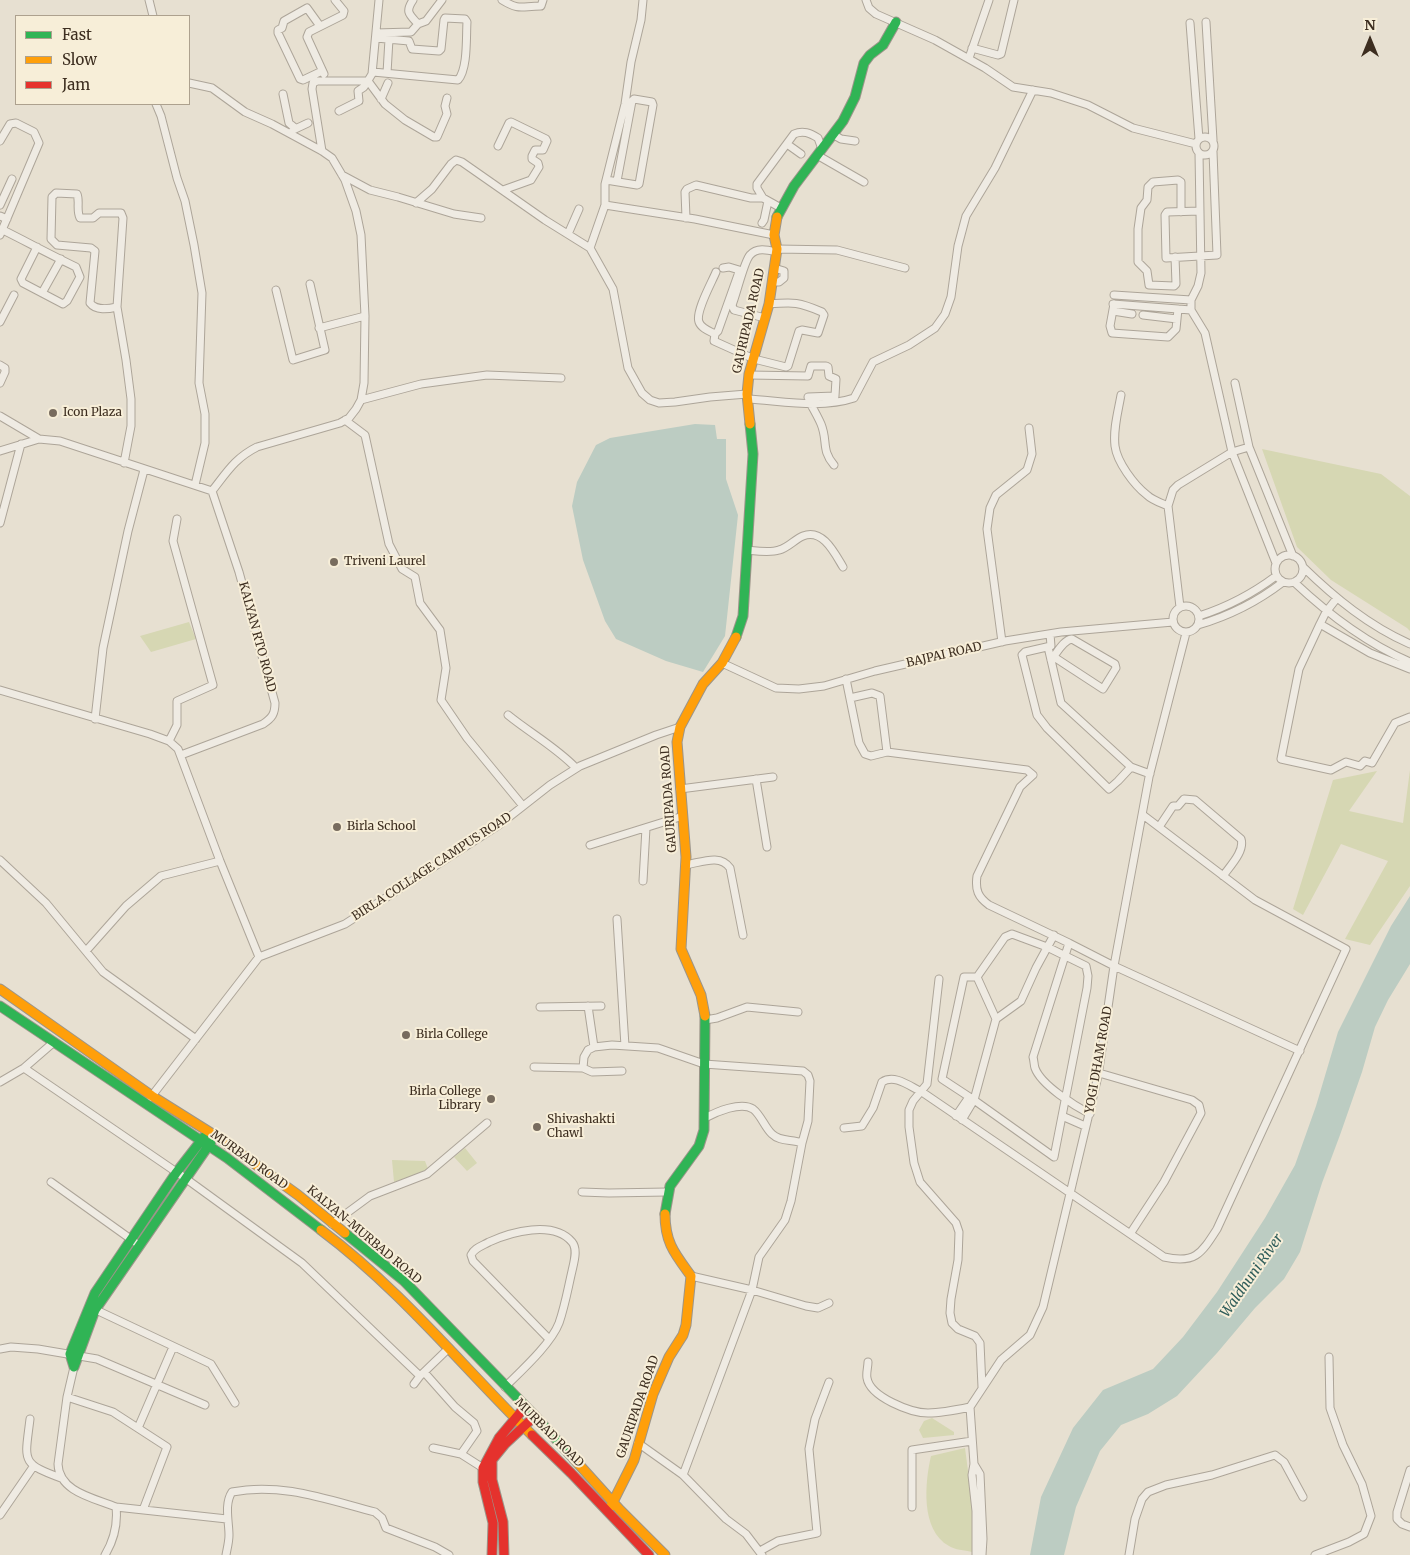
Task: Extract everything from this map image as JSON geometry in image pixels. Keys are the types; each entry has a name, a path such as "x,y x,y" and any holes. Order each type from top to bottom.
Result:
{"main road":[{"name":"GAURIPADA ROAD","path":"607,1512 614,1502 634,1460 654,1394 669,1357 683,1335 686,1325 691,1276 671,1248 666,1233 666,1203 667,1192 674,1178 696,1153 703,1135 705,1118 705,1020 703,1001 699,989 685,962 681,949 685,866 684,816 677,742 680,727 703,684 722,664 737,635 742,616 753,454 748,397 749,375 769,304 777,251 774,235 777,216 794,186 820,152 835,138 856,97 864,63 870,54 883,45 896,22"},
{"name":"KALYAN-MURBAD ROAD","path":"0,989 149,1100 212,1134 298,1195 404,1281 535,1416 665,1555"},
{"name":"MURBAD ROAD","path":"0,1006 54,1042 149,1100 351,1252 397,1294 649,1555"},
{"path":"74,1367 74,1354 92,1308 95,1293 176,1173 212,1134"},
{"path":"92,1308 139,1245 185,1178 205,1143"},
{"path":"492,1555 493,1523 483,1482 483,1468 499,1438 525,1407"},
{"path":"504,1555 505,1538 491,1470 492,1460 497,1452 535,1416"},
{"path":"489,1505 498,1503"}],"street":[{"path":"149,0 154,15"},
{"path":"327,81 307,37 309,32 343,15 344,11 335,0"},
{"path":"339,111 359,101 356,89 368,81 372,72 379,0"},
{"path":"413,0 408,7 408,13 418,24"},
{"path":"376,36 411,32 418,24 426,21 442,0"},
{"path":"502,0 519,8 541,6 543,0"},
{"path":"590,248 604,204 606,180 625,104 643,0"},
{"path":"866,0 872,11 935,40 968,58 1013,87 1052,94 1088,105 1133,128 1197,142 1208,137 1213,140"},
{"path":"968,58 988,0"},
{"path":"972,48 998,55 1001,54 1014,0"},
{"path":"320,26 307,8 284,21 278,33 300,79 303,80 322,70"},
{"path":"372,72 458,80 464,68 467,22 465,19 445,18 441,49 439,51 412,49 409,41 389,40 376,36"},
{"path":"1200,211 1167,212 1165,215 1166,258 1217,255 1213,152 1215,146 1213,140 1206,22"},
{"path":"1190,23 1198,153 1201,274 1198,286 1191,300 1191,310 1205,333 1232,452 1276,563"},
{"path":"387,73 389,40"},
{"path":"322,151 313,83 317,81 368,81"},
{"path":"368,81 385,104 405,120 434,137 437,137 448,114 445,106 447,98"},
{"path":"0,451 39,439 60,441 212,491 238,458 248,452 257,447 340,423 356,410 364,383 365,316 361,236 356,211 342,175 332,158 292,131 245,112 212,88 190,83"},
{"path":"381,100 388,84"},
{"path":"416,202 432,189 456,160 462,162 545,220 590,248 613,289 628,368 642,394 650,400 659,403 748,397 843,402 854,398 873,362 909,344 934,328 945,314 951,297 958,246 966,216 995,168 1033,90"},
{"path":"283,94 292,131"},
{"path":"606,180 618,182 637,185 639,184 652,102 634,100 632,102 618,182"},
{"path":"156,105 185,201 202,293 199,383 205,414 205,443 195,485"},
{"path":"498,146 511,122 547,141 543,150 535,150 532,156 532,159 538,163 538,167 531,180 503,190"},
{"path":"0,141 10,124 16,123 34,132 39,143 4,218 1,233 37,247 76,267 80,277 67,301 63,304 23,284 21,279 37,247"},
{"path":"292,131 308,123"},
{"path":"781,208 766,199 757,188 757,184 794,134 804,132 818,138 820,152 864,182"},
{"path":"835,138 855,141"},
{"path":"787,144 801,154"},
{"path":"1198,153 1204,156 1213,152"},
{"path":"342,175 370,190 461,216 481,218"},
{"path":"0,205 12,179"},
{"path":"1176,258 1176,284 1174,286 1149,285 1147,271 1138,262 1138,228 1141,208 1147,200 1148,187 1153,182 1178,180 1181,182 1181,212"},
{"path":"686,218 685,192 693,186 766,199"},
{"path":"117,307 107,309 93,307 90,303 95,251 91,248 57,245 51,239 52,197 56,193 77,194 80,218 93,218 99,212 121,213 124,218 117,307 131,399 131,426 124,463"},
{"path":"762,223 766,199"},
{"path":"604,204 774,235"},
{"path":"568,234 579,209"},
{"path":"765,318 734,310 732,306 748,256 758,250 837,250 905,268"},
{"path":"42,293 61,259"},
{"path":"715,334 702,328 699,323 698,314 720,270 729,266 739,270 739,272 714,341 754,359 788,366 799,331 818,333 824,315 822,312 794,302 769,304"},
{"path":"276,290 293,360 325,350 310,284"},
{"path":"0,322 14,295"},
{"path":"1114,295 1191,300"},
{"path":"1154,307 1155,298"},
{"path":"1113,306 1191,310"},
{"path":"1113,306 1132,314"},
{"path":"1113,306 1110,326 1112,333 1168,337 1176,329 1178,309"},
{"path":"1143,315 1177,319"},
{"path":"319,328 365,316"},
{"path":"0,365 5,368 0,383"},
{"path":"749,375 808,376 811,366 828,367 829,376 836,379 835,396 809,400"},
{"path":"360,400 421,384 487,375 560,378"},
{"path":"1235,383 1249,447 1293,556"},
{"path":"1122,395 1115,427 1115,447 1120,461 1147,496 1168,506"},
{"path":"809,400 822,425 825,451 834,465"},
{"path":"0,416 39,439"},
{"path":"345,420 365,435 390,544 402,569 415,577 420,603 440,630 446,668 441,700 467,738 523,806"},
{"path":"1002,642 987,529 990,508 996,495 1026,470 1032,454 1028,428"},
{"path":"0,523 21,444"},
{"path":"1180,608 1168,506 1173,490 1232,452 1249,447"},
{"path":"95,719 102,648 128,531 144,470"},
{"name":"KALYAN RTO ROAD","path":"181,755 263,724 272,718 275,711 275,703 239,572 212,491"},
{"path":"169,741 177,725 177,701 213,685 173,541 176,519"},
{"path":"747,550 780,550 803,536 810,534 820,536 843,567"},
{"path":"1283,582 1276,576 1274,570 1276,563 1285,556 1293,556 1300,560 1303,568 1337,598 1376,627 1410,644"},
{"path":"1198,625 1199,616 1194,608 1185,606 1174,614 1173,622 1178,630 1186,633 1193,631 1198,625 1233,613 1257,600 1283,582 1294,582 1301,576 1303,568"},
{"path":"1199,616 1230,605 1276,576"},
{"path":"1294,582 1326,612 1368,641 1410,662"},
{"path":"1337,598 1326,612 1299,669 1282,759 1331,770 1346,762 1360,766 1365,761 1372,763 1395,723 1410,717"},
{"name":"BAJPAI ROAD","path":"722,664 776,688 799,689 824,686 874,671 1002,642 1050,634 1173,622"},
{"path":"1320,624 1370,653 1410,670"},
{"name":"YOGI DHAM ROAD","path":"970,1407 1000,1360 1030,1334 1043,1307 1099,1073 1114,966 1150,774 1186,633"},
{"path":"1050,634 1051,646 1025,652 1022,655 1036,715 1105,787 1112,788 1131,767"},
{"path":"1072,639 1115,664 1116,668 1103,689 1052,658 1066,640 1072,639"},
{"path":"1048,648 1052,658 1061,702 1131,767 1150,774"},
{"path":"846,679 859,743 865,754 871,756 887,752 1027,770 1033,775 1020,786 977,876 976,887 980,898 989,905 1054,935 1114,966 1300,1051"},
{"path":"0,690 169,741 178,749 220,861 259,957 149,1100"},
{"path":"850,698 872,693 880,696 887,752"},
{"path":"508,715 564,756 576,768"},
{"name":"BIRLA COLLAGE CAMPUS ROAD","path":"259,957 345,924 499,825 550,785 576,768 656,734 680,727"},
{"path":"680,789 773,777"},
{"path":"756,779 767,847"},
{"path":"1159,827 1173,806 1178,806 1184,799 1195,800 1241,839 1240,850 1224,876"},
{"path":"844,1128 862,1126 873,1108 882,1082 894,1079 922,1092 1164,1257 1175,1260 1189,1259 1199,1254 1205,1248 1217,1229 1346,949 1256,900 1143,815"},
{"path":"590,845 684,816"},
{"path":"643,881 646,828"},
{"path":"685,866 716,859 726,863 730,868 742,935"},
{"path":"0,860 46,903 103,972 196,1039"},
{"path":"86,951 126,906 161,876 220,861"},
{"path":"617,919 625,1046"},
{"path":"1012,934 1048,947 1086,966 1088,976 1087,988 1054,1157 972,1098 942,1079 964,977 977,977 1005,937 1012,934"},
{"path":"959,1118 972,1098 996,1018 1021,1000 1054,935"},
{"path":"1069,943 1033,1056 1035,1070 1065,1100 1090,1114"},
{"path":"977,977 996,1018"},
{"path":"939,979 927,1084 909,1110 908,1127 914,1163 920,1182 956,1223 959,1232 958,1260 950,1313 952,1323 958,1329 975,1336 980,1342 982,1387"},
{"path":"588,1006 594,1047"},
{"path":"540,1008 600,1006"},
{"path":"705,1020 718,1018 747,1007 798,1012"},
{"path":"0,1082 24,1068 54,1042"},
{"path":"583,1068 584,1057 588,1050 594,1047 625,1046 658,1048 704,1064 803,1071 810,1080 808,1121 791,1201 785,1220 760,1257 752,1290 683,1475"},
{"path":"534,1067 583,1068 592,1072 622,1071"},
{"path":"24,1068 185,1178 302,1263 474,1423 477,1431 460,1454"},
{"path":"1099,1073 1192,1100 1199,1105 1201,1113 1164,1182 1130,1234"},
{"path":"705,1118 719,1110 745,1107 753,1109 772,1135 780,1139 802,1143"},
{"path":"1062,1116 1085,1126"},
{"path":"325,1232 332,1224 370,1196 427,1174 487,1123"},
{"path":"51,1182 139,1245"},
{"path":"582,1192 667,1192"},
{"path":"505,1387 549,1339 558,1324 566,1299 575,1255 574,1247 572,1242 555,1232 525,1230 499,1238 474,1250 471,1255 473,1261 549,1339"},
{"path":"691,1276 752,1290 812,1307 818,1308 829,1303"},
{"path":"92,1308 212,1364 235,1403"},
{"path":"0,1350 11,1347 74,1354 97,1359 205,1405"},
{"path":"138,1428 173,1347"},
{"path":"414,1384 449,1348"},
{"path":"1315,1555 1364,1534 1370,1516 1362,1484 1343,1445 1330,1408 1329,1357"},
{"path":"868,1362 867,1379 873,1388 889,1401 913,1411 927,1413 970,1407 974,1464 972,1475 976,1511 976,1555"},
{"path":"74,1367 67,1397 58,1464 58,1474 70,1488 116,1508 227,1519"},
{"path":"638,1443 683,1475 726,1519 746,1534 761,1553 778,1541 817,1533 809,1449 815,1419 829,1382"},
{"path":"67,1397 114,1412 167,1447 143,1510"},
{"path":"30,1420 26,1452 29,1460 33,1466 61,1478"},
{"path":"912,1508 912,1450 972,1441"},
{"path":"433,1448 460,1454 483,1468"},
{"path":"1129,1555 1135,1519 1142,1499 1148,1492 1166,1485 1202,1477 1275,1455 1284,1462 1302,1497"},
{"path":"974,1464 980,1474 982,1555"},
{"path":"0,1515 33,1466"},
{"path":"1410,1470 1396,1512 1397,1519 1402,1524 1410,1527"},
{"path":"226,1555 229,1535 227,1519 230,1495 232,1492 268,1489 296,1491 375,1512 382,1518 386,1528 435,1547 450,1555"},
{"path":"104,1555 115,1532 116,1508"}],"green space":[{"path":"1262,449 1381,474 1410,496 1410,631 1331,580 1297,547"},
{"path":"189,622 196,639 151,652 140,636"},
{"path":"1410,770 1410,886 1370,945 1345,939 1388,861 1341,844 1303,915 1293,909 1333,780 1377,771 1349,811 1403,823"},
{"path":"465,1148 477,1163 467,1171 454,1157"},
{"path":"392,1160 425,1161 428,1169 425,1172 394,1182"},
{"path":"932,1418 954,1432 954,1435 923,1438 919,1430 924,1421"},
{"path":"965,1448 973,1509 972,1552 951,1547 940,1539 933,1529 929,1517 926,1492 931,1456"}],"water":[{"path":"695,424 715,425 717,439 726,439 726,479 738,515 725,636 703,672 666,661 616,639 605,621 583,560 572,506 577,482 596,445 610,438"},
{"name":"Waldhuni River","path":"1410,896 1410,964 1388,1000 1375,1027 1362,1072 1322,1183 1300,1252 1284,1279 1255,1308 1177,1396 1148,1414 1121,1425 1100,1451 1076,1507 1064,1555 1030,1555 1041,1497 1073,1428 1103,1390 1153,1369 1183,1337 1217,1292 1265,1218 1295,1165 1316,1106 1338,1032 1391,926"}],"traffic: fast":[{"path":"777,217 794,186 843,121 855,97 864,63 870,55 883,45 896,22"},
{"path":"736,637 743,616 753,454 750,424"},
{"path":"0,1006 227,1158 321,1230"},
{"path":"665,1214 670,1186 699,1146 704,1130 705,1016"},
{"path":"74,1367 70,1354 95,1293 176,1173 204,1137"},
{"path":"74,1367 95,1310 211,1142"},
{"path":"345,1233 404,1281 574,1459"}],"traffic: slow":[{"path":"750,424 747,394 749,374 769,304 777,249 774,235 777,217"},
{"path":"705,1016 701,995 681,949 686,857 677,742 680,727 703,684 722,663 736,637"},
{"path":"0,989 152,1096 219,1138 298,1195 345,1233"},
{"path":"611,1506 634,1460 653,1394 669,1357 683,1335 686,1325 691,1276 669,1241 665,1214"},
{"path":"321,1230 350,1253 404,1303 532,1435"},
{"path":"574,1459 620,1510 665,1555"}],"traffic: jam":[{"path":"492,1555 493,1523 483,1482 483,1468 499,1438 525,1407"},
{"path":"504,1555 503,1522 492,1480 492,1460 505,1444 535,1416"},
{"path":"532,1435 649,1555"}],"place":[{"name":"Icon Plaza","path":"53,413"},
{"name":"Triveni Laurel","path":"334,562"},
{"name":"Birla School","path":"337,827"},
{"name":"Birla College","path":"406,1035"},
{"name":"Birla College Library","path":"491,1099"},
{"name":"Shivashakti Chawl","path":"537,1127"}]}
